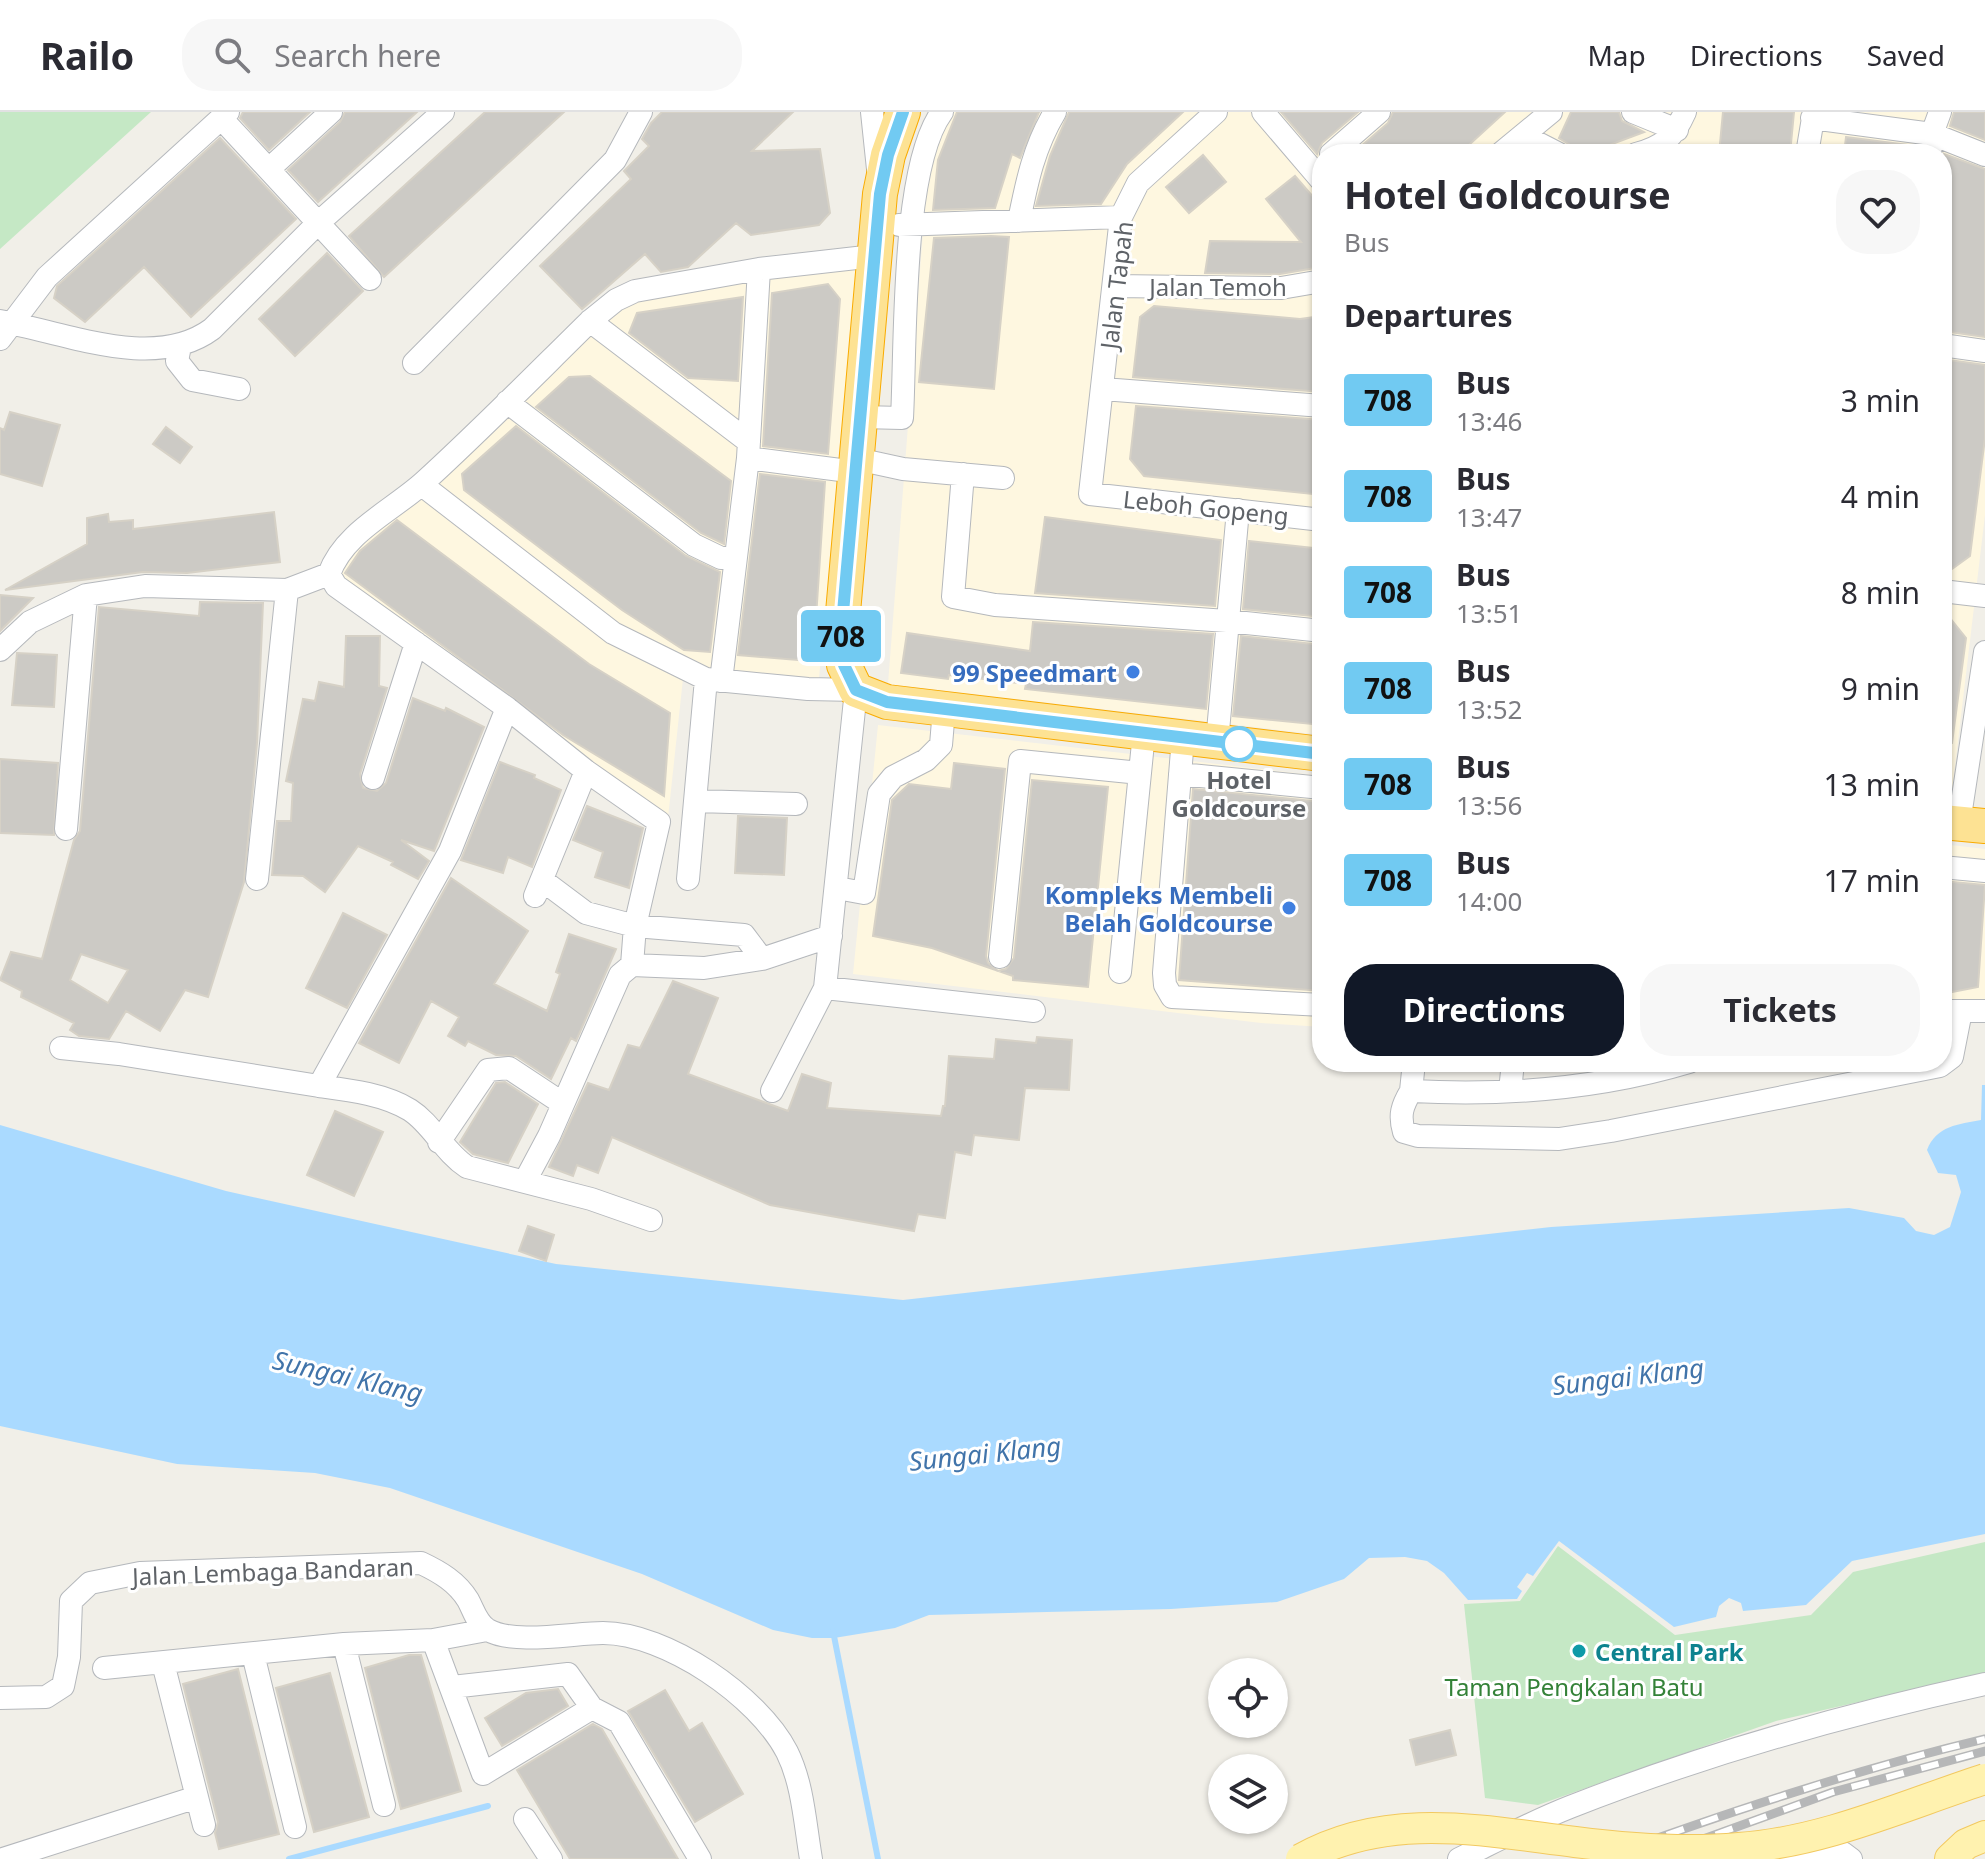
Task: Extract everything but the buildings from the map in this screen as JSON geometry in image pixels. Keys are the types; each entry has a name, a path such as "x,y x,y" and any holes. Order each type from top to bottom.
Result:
{"highway":[{"path":"903,112 888,155 877,225 841,635 844,665 856,690 887,702 1312,753"}],"main road":[{"path":"1301,1859 1349,1839 1383,1830 1414,1827 1450,1827 1651,1850 1740,1848 1810,1837 1985,1779"},
{"path":"1950,1859 1966,1844 1985,1836"}],"street":[{"path":"269,169 331,112"},
{"path":"370,279 318,223 269,169 225,115 47,277 5,328 108,346 180,346 197,341 318,223 443,112"},
{"path":"414,363 615,160 641,112"},
{"path":"872,112 877,225"},
{"path":"861,417 902,418 911,225 916,183 936,121 942,112"},
{"path":"1019,221 1029,168 1042,133 1055,112"},
{"name":"Jalan Tapah","path":"1090,494 1121,217 1138,183 1216,112"},
{"path":"1263,112 1312,164"},
{"path":"1342,144 1379,112"},
{"path":"1513,144 1551,112"},
{"path":"1633,112 1681,121"},
{"path":"1809,144 1813,115 1931,144 1940,112"},
{"path":"1659,144 1681,121"},
{"path":"1524,136 1540,144"},
{"path":"1952,148 1985,155"},
{"path":"632,965 635,926 659,822 336,586 329,574 335,557 348,542 422,485 590,321 616,300 635,291 759,269 877,225 1121,217"},
{"path":"688,879 696,801 735,558 748,450 759,269"},
{"name":"Jalan Temoh","path":"1114,286 1281,288 1312,283"},
{"path":"590,321 748,450 856,465 1003,478"},
{"path":"180,346 177,361 192,380 239,389"},
{"path":"1952,346 1985,351"},
{"path":"1103,389 1312,405"},
{"path":"507,402 694,545 721,558 735,558"},
{"path":"963,474 953,597 995,605 1312,630"},
{"path":"422,485 613,633 713,680 856,690 825,988 772,1091"},
{"name":"Leboh Gopeng","path":"1090,494 1312,519"},
{"path":"1217,742 1238,510"},
{"path":"0,650 30,622 86,595 145,586 287,590 329,574"},
{"path":"257,879 287,590"},
{"path":"1952,592 1985,596"},
{"path":"66,829 86,595"},
{"path":"373,778 416,643"},
{"path":"1962,824 1985,652"},
{"path":"319,1086 450,851 507,708"},
{"path":"837,888 864,893 879,794 893,777 926,760 941,745 944,709"},
{"path":"1120,972 1144,733"},
{"path":"1183,738 1165,985 1172,997 1312,1004"},
{"path":"1000,957 1020,761 1140,773"},
{"path":"586,771 539,888 586,913 635,926 744,935 762,959"},
{"path":"1180,774 1312,787"},
{"path":"696,801 796,804"},
{"path":"1952,868 1985,871"},
{"path":"525,1181 620,975 632,965 704,968 762,959 831,936"},
{"path":"825,988 1034,1011"},
{"path":"1952,1057 1952,1011 1985,1011"},
{"path":"61,1048 119,1054 379,1098 411,1110 439,1142 467,1167 591,1199 651,1220"},
{"path":"439,1142 488,1070 509,1068 562,1103"},
{"path":"1413,1072 1411,1091 1402,1105 1400,1119 1404,1132 1418,1136 1559,1139 1909,1072"},
{"path":"1510,1091 1512,1072"},
{"path":"1594,1085 1595,1072"},
{"path":"1411,1091 1510,1091 1594,1085 1638,1072"},
{"name":"Jalan Lembaga Bandaran","path":"0,1698 46,1697 56,1691 67,1676 69,1615 75,1593 90,1583 140,1573 421,1563 444,1573 467,1598 477,1619 487,1630"},
{"path":"104,1668 344,1644 433,1640 487,1630 502,1635 562,1637 604,1633 645,1639 682,1656 734,1691 774,1732 787,1752 796,1777 811,1859"},
{"path":"433,1640 483,1774 592,1708"},
{"path":"344,1644 384,1805"},
{"path":"253,1654 295,1827"},
{"path":"163,1663 204,1825"},
{"path":"452,1687 568,1674 592,1708 619,1722 700,1859"},
{"path":"1459,1859 1567,1808 1725,1751 1881,1707 1985,1684"},
{"path":"3,1859 197,1797"},
{"path":"525,1819 551,1859"},
{"path":"1776,1859 1843,1853 1851,1859"}],"shaded area":[{"path":"949,112 1985,112 1985,515 1952,791 1952,144 1312,144 1312,734 888,684 927,180 941,123"},
{"path":"858,267 819,678 706,668 685,660 668,818 341,581 341,562 605,318 636,298 765,274"},
{"path":"878,725 1312,775 1312,1026 1261,1023 853,974"},
{"path":"1952,845 1985,849 1985,1001 1952,1001"}],"green space":[{"path":"0,112 151,112 0,249"},
{"name":"Taman Pengkalan Batu","path":"1985,1542 1985,1673 1776,1721 1538,1805 1485,1798 1464,1604 1520,1601 1558,1546 1675,1635 1811,1615 1853,1572"}],"water":[{"name":"Sungai Klang","path":"1982,1085 1985,1085 1985,1534 1852,1561 1806,1605 1743,1611 1741,1603 1729,1598 1719,1606 1716,1617 1674,1627 1559,1541 1533,1576 1527,1573 1517,1587 1522,1591 1517,1599 1468,1600 1444,1573 1427,1561 1405,1557 1369,1558 1344,1579 1277,1602 1171,1609 929,1615 895,1628 834,1638 812,1638 773,1630 642,1574 390,1488 315,1473 177,1464 0,1426 0,1125 226,1191 556,1264 903,1300 1551,1227 1849,1208 1904,1218 1916,1231 1934,1235 1950,1227 1961,1192 1956,1175 1938,1173 1927,1150 1942,1131 1981,1120"}],"waterway":[{"path":"833,1631 878,1859"},
{"path":"289,1859 488,1806"}],"railway":[{"path":"1599,1859 1790,1793 1985,1739"},
{"path":"1648,1859 1833,1792 1985,1751"}],"bus line":[{"name":"708","path":"903,112 888,155 880,194 841,635 844,665 856,690 887,702 1312,753"}],"place":[{"name":"99 Speedmart","path":"1133,672"},
{"name":"Hotel Goldcourse","path":"1239,744"},
{"name":"Kompleks Membeli Belah Goldcourse","path":"1289,908"},
{"name":"Central Park","path":"1579,1651"}]}
